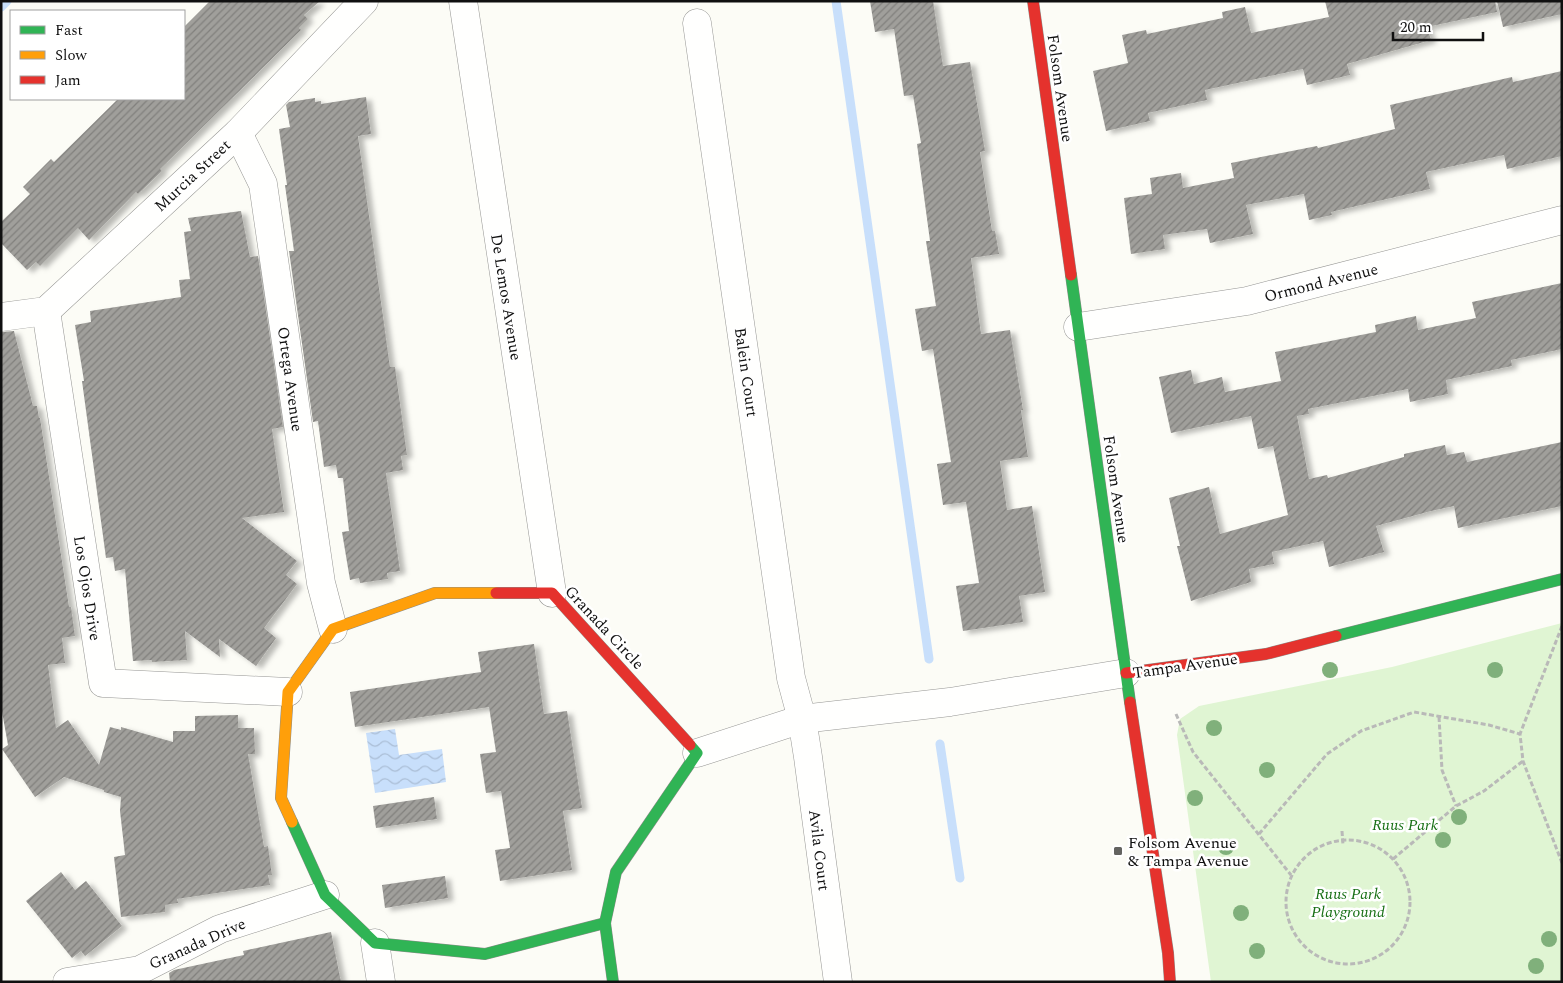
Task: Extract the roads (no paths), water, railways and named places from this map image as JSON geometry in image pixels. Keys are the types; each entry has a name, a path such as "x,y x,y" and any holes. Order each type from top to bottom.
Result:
{"street":[{"name":"Murcia Street","path":"46,311 238,133 364,1"},
{"name":"De Lemos Avenue","path":"463,1 552,593"},
{"name":"Folsom Avenue","path":"1033,1 1170,982"},
{"name":"Balein Court","path":"697,23 791,678 802,719"},
{"name":"Ortega Avenue","path":"238,133 263,184 321,583 333,630"},
{"name":"Ormond Avenue","path":"1078,327 1247,301 1562,220"},
{"path":"1,317 46,311"},
{"name":"Los Ojos Drive","path":"46,311 103,683 288,692"},
{"name":"Tampa Avenue","path":"802,719 950,702 1126,673 1266,654 1562,579"},
{"name":"Granada Circle","path":"333,630 435,593 552,593 697,753"},
{"path":"333,630 288,692 281,798 325,895 375,943 381,982"},
{"path":"613,982 605,923 616,872 697,753 802,719"},
{"name":"Avila Court","path":"802,719 838,982"},
{"name":"Granada Drive","path":"66,982 141,976 220,929 325,895"},
{"path":"375,943 485,954 605,923"}],"water":[{"path":"395,729 399,755 442,749 446,782 375,793 366,733"}],"waterway":[{"path":"1,7 7,1"},
{"path":"836,1 929,659"},
{"path":"940,744 960,878"}],"place":[{"name":"Folsom Avenue & Tampa Avenue","path":"1118,851"}],"park label":[{"name":"Ruus Park","path":"1405,824"},
{"name":"Ruus Park Playground","path":"1348,902"}]}
